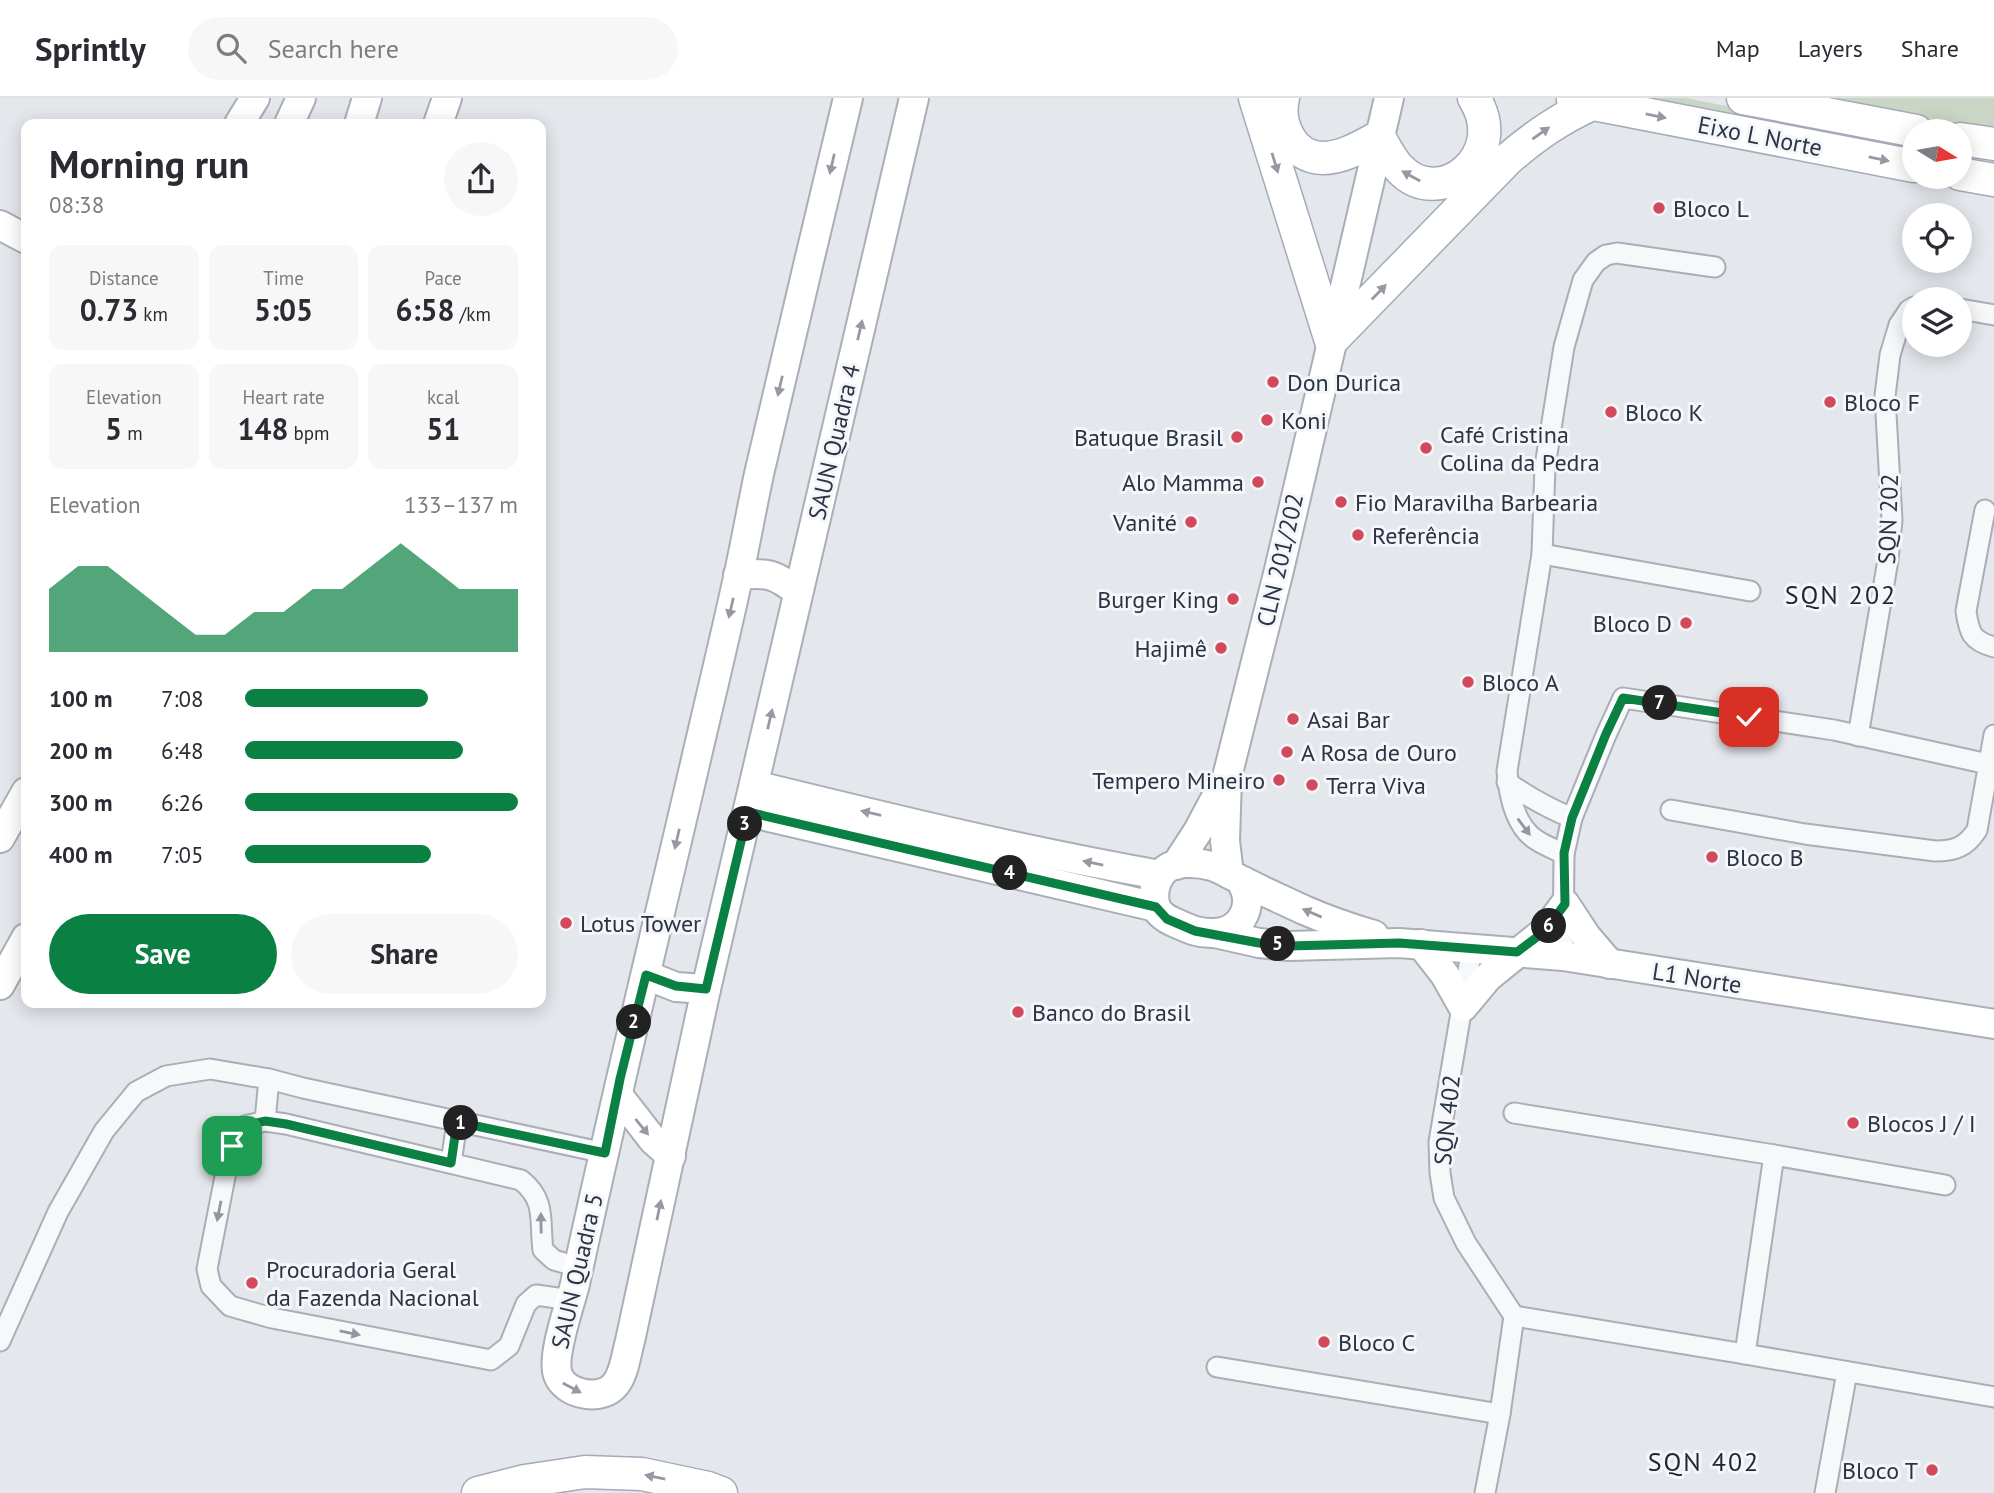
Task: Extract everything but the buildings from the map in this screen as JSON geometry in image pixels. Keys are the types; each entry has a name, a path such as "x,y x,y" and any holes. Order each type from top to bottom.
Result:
{"main road":[{"path":"1255,98 1331,341 1508,159 1536,135 1562,118 1578,101"},
{"path":"1283,98 1282,121 1288,138 1311,156 1337,156 1379,137 1400,170 1423,183 1434,184 1447,182 1468,170 1477,158 1486,133 1474,98"},
{"name":"Eixo L Norte","path":"1743,98 1902,128"},
{"name":"Eixo L Norte","path":"1578,101 1902,164"},
{"path":"1972,141 1994,144"},
{"path":"1972,176 1994,180"},
{"path":"478,1493 525,1480 585,1472 642,1474 721,1493"}],"street":[{"path":"242,119 255,98"},
{"path":"291,119 301,98"},
{"path":"361,119 367,98"},
{"path":"440,119 447,98"},
{"path":"798,592 780,578 768,574 738,575 848,98"},
{"name":"SAUN Quadra 4","path":"751,799 914,98"},
{"name":"CLN 201/202","path":"1235,877 1225,841 1227,778 1279,570 1389,98"},
{"path":"0,225 21,236"},
{"path":"1564,853 1537,841 1519,823 1507,782 1508,753 1542,554 1545,466 1564,347 1583,280 1596,262 1606,254 1617,253 1715,267"},
{"path":"1972,311 1994,315"},
{"name":"SQN 202","path":"1858,736 1888,561 1892,520 1885,396 1891,355 1902,320"},
{"path":"1985,510 1966,611 1968,628 1973,638 1984,645 1994,647"},
{"path":"1542,554 1750,591"},
{"name":"SAUN Quadra 5","path":"738,575 579,1267 559,1343 556,1364 558,1376 563,1384 575,1392 599,1394 614,1387 620,1376 751,799"},
{"path":"1563,956 1564,853 1572,818 1623,698 1808,726 1988,764"},
{"path":"1671,810 1805,834 1951,851 1961,848 1971,840 1977,830 1994,735"},
{"name":"CLN 201/202","path":"1168,870 1198,831 1227,778"},
{"path":"1507,782 1546,808 1572,818"},
{"path":"751,799 976,838 1099,865 1168,870 1193,863 1212,866 1235,877 1248,895 1247,909 1243,918 1229,929 1215,933 1195,931 1167,919 1156,907 751,799"},
{"path":"0,838 21,801"},
{"path":"1156,907 1156,884 1168,870"},
{"name":"L1 Norte","path":"1235,877 1339,925 1410,944"},
{"path":"1410,944 1446,975 1463,1007 1488,977 1545,931 1565,904"},
{"path":"1565,904 1586,936 1610,964"},
{"name":"L1 Norte","path":"1215,933 1259,943 1289,946 1410,944 1563,956 1994,1024"},
{"path":"0,985 21,947"},
{"name":"SQN 402","path":"1472,948 1440,1142 1440,1173 1444,1199 1465,1243 1514,1316"},
{"path":"646,975 676,986 706,989"},
{"path":"0,1341 58,1212 104,1131 136,1092 166,1076 210,1069 269,1079 605,1153"},
{"path":"265,1121 269,1079"},
{"path":"618,1095 653,1140 671,1156"},
{"path":"1514,1113 1945,1185"},
{"path":"571,1300 536,1295 527,1304 509,1346 491,1360 272,1318 230,1306 211,1286 207,1269 232,1146 245,1126 265,1121 521,1180 537,1197 542,1215 543,1250 554,1260 579,1267"},
{"path":"451,1163 457,1122"},
{"path":"1745,1354 1774,1156"},
{"path":"1485,1493 1514,1316 1994,1398"},
{"path":"1217,1367 1500,1414"},
{"path":"1825,1493 1847,1372"}],"green space":[{"path":"1619,98 1686,98 1902,139 1902,152"},
{"path":"1819,98 1994,98 1994,131 1972,128 1972,119 1919,119"}],"place":[{"name":"Bloco L","path":"1659,208"},
{"name":"Don Durica","path":"1273,382"},
{"name":"Bloco F","path":"1830,402"},
{"name":"Bloco K","path":"1611,412"},
{"name":"Koni","path":"1267,420"},
{"name":"Batuque Brasil","path":"1237,437"},
{"name":"Café Cristina Colina da Pedra","path":"1426,448"},
{"name":"Alo Mamma","path":"1258,482"},
{"name":"Fio Maravilha Barbearia","path":"1341,502"},
{"name":"Vanité","path":"1191,522"},
{"name":"Referência","path":"1358,535"},
{"name":"Burger King","path":"1233,599"},
{"name":"Bloco D","path":"1686,623"},
{"name":"Hajimê","path":"1221,648"},
{"name":"Bloco A","path":"1468,682"},
{"name":"Asai Bar","path":"1293,719"},
{"name":"A Rosa de Ouro","path":"1287,752"},
{"name":"Tempero Mineiro","path":"1279,780"},
{"name":"Terra Viva","path":"1312,785"},
{"name":"Bloco B","path":"1712,857"},
{"name":"Lotus Tower","path":"566,923"},
{"name":"Banco do Brasil","path":"1018,1012"},
{"name":"Blocos J / I","path":"1853,1123"},
{"name":"Procuradoria Geral da Fazenda Nacional","path":"252,1283"},
{"name":"Bloco C","path":"1324,1342"},
{"name":"Bloco T","path":"1932,1470"}],"district":[{"name":"SQN 202","path":"1841,594"},
{"name":"SQN 402","path":"1704,1461"}],"route":[{"path":"232,1146 245,1126 265,1121 451,1163 457,1122 605,1153 646,975 676,986 706,989 748,812 1156,907 1167,919 1195,931 1259,943 1289,946 1399,943 1517,952 1545,931 1565,904 1564,853 1572,818 1623,698 1749,717"}]}
